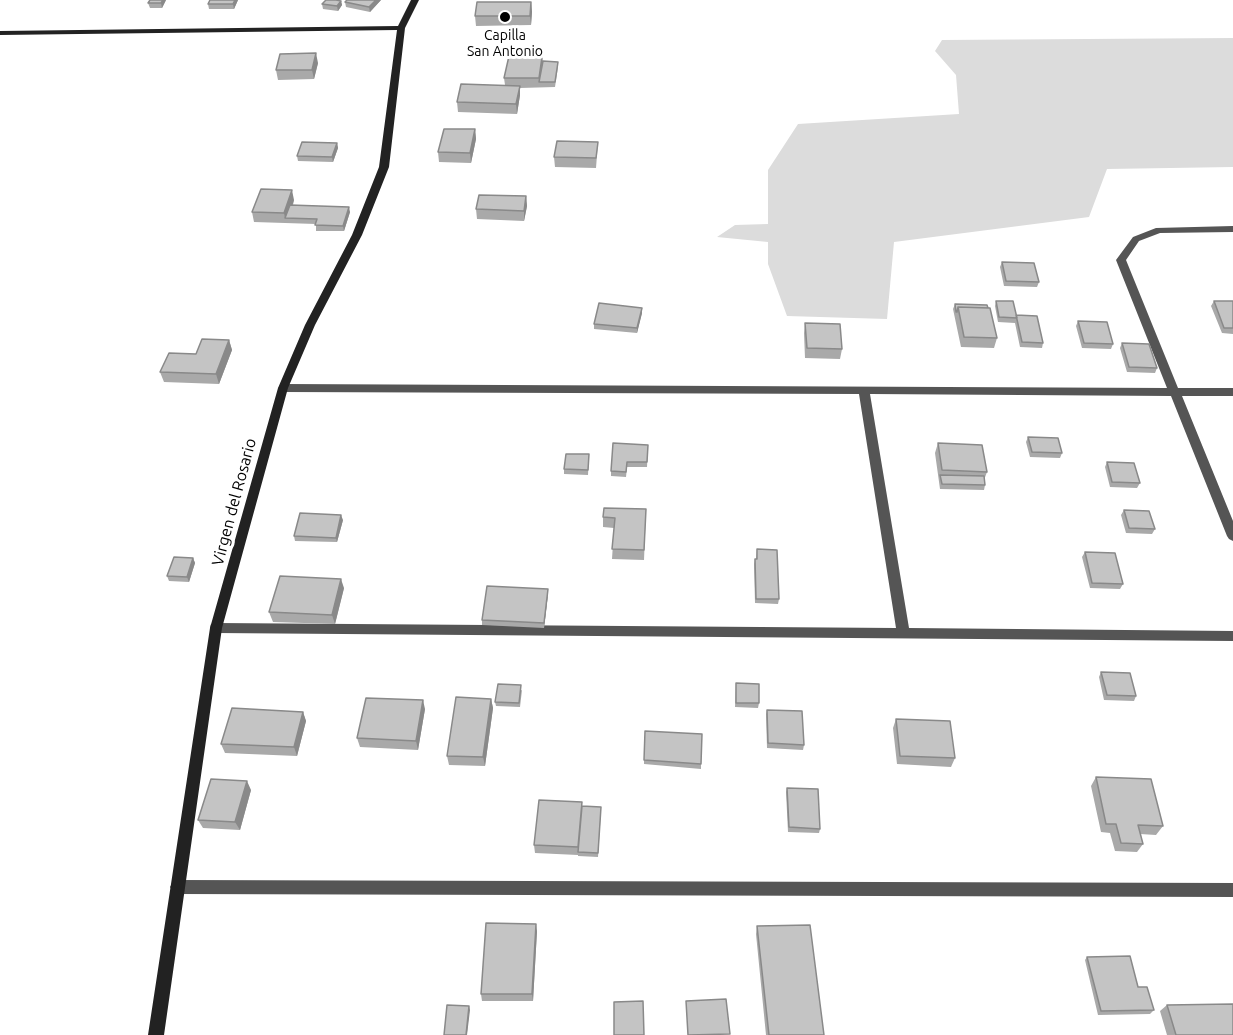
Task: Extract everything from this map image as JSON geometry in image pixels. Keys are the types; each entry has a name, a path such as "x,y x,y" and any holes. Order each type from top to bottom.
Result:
{"street":[{"name":"Virgen del Rosario","path":"156,1035 216,628 283,388 310,325 357,235 384,168 401,28 415,0"},
{"path":"0,33 401,28"},
{"path":"1233,229 1159,230 1136,239 1121,260 1233,536"},
{"path":"283,388 1233,392"},
{"path":"864,390 903,633"},
{"path":"216,628 1233,636"},
{"path":"178,887 1233,890"}],"shaded area":[{"path":"1233,38 1233,167 1107,169 1089,217 894,242 887,319 787,316 768,264 768,242 717,237 735,225 768,224 768,170 798,124 959,114 956,75 935,51 942,40"}],"building":[{"path":"150,0 163,0 161,3 148,3"},
{"path":"210,0 235,0 233,4 208,4"},
{"path":"326,0 341,1 337,6 322,4"},
{"path":"347,0 376,0 369,7 345,2"},
{"path":"477,2 531,2 530,16 475,16"},
{"path":"316,53 312,70 276,70 280,54"},
{"path":"509,56 542,57 539,78 504,78"},
{"path":"543,61 558,62 555,82 539,82"},
{"path":"461,84 520,86 516,104 457,102"},
{"path":"444,129 475,129 470,153 438,152"},
{"path":"557,141 598,142 596,158 554,157"},
{"path":"302,142 337,143 332,157 297,156"},
{"path":"261,189 292,190 284,213 252,212"},
{"path":"479,195 526,196 524,211 476,209"},
{"path":"290,205 349,207 343,226 315,225 317,219 285,218"},
{"path":"1002,262 1034,263 1039,282 1006,281"},
{"path":"996,301 1013,301 1017,318 999,317"},
{"path":"1214,301 1233,301 1233,328 1224,328"},
{"path":"599,303 642,308 637,328 594,324"},
{"path":"955,304 987,305 988,308 958,307 956,312"},
{"path":"958,307 990,308 997,338 964,337"},
{"path":"1016,315 1037,316 1043,343 1022,342"},
{"path":"1078,321 1107,322 1113,344 1084,343"},
{"path":"805,323 840,324 842,349 807,348"},
{"path":"202,339 229,340 216,374 160,372 169,353 196,354"},
{"path":"1122,343 1149,344 1157,368 1129,367"},
{"path":"1028,437 1058,438 1062,453 1032,452"},
{"path":"613,443 648,445 647,462 627,462 626,472 611,471"},
{"path":"938,443 982,445 987,472 942,470"},
{"path":"566,454 589,454 588,470 564,469"},
{"path":"1107,462 1134,463 1140,483 1112,482"},
{"path":"940,475 984,476 985,485 942,484"},
{"path":"604,508 646,509 644,550 612,549 615,518 603,517"},
{"path":"1124,510 1149,511 1155,529 1129,528"},
{"path":"300,513 341,515 336,538 294,536"},
{"path":"757,549 777,550 779,599 756,599"},
{"path":"1085,552 1115,553 1123,584 1092,583"},
{"path":"174,557 193,558 187,577 167,576"},
{"path":"280,576 341,579 332,615 269,612"},
{"path":"487,586 548,589 544,623 482,620"},
{"path":"1101,672 1130,673 1136,696 1107,695"},
{"path":"736,683 759,684 759,703 736,703"},
{"path":"498,684 521,685 519,703 495,702"},
{"path":"456,697 491,699 483,757 447,756"},
{"path":"366,698 423,700 416,741 357,738"},
{"path":"232,708 303,712 294,747 221,744"},
{"path":"767,710 802,711 804,745 768,743"},
{"path":"896,719 950,721 955,758 900,756"},
{"path":"645,731 702,734 701,764 644,760"},
{"path":"1096,777 1151,779 1163,826 1138,825 1143,844 1121,843 1116,824 1106,824"},
{"path":"211,779 247,781 235,822 198,820"},
{"path":"787,788 818,789 820,829 789,827"},
{"path":"539,800 582,802 578,847 534,845"},
{"path":"582,806 601,807 598,853 578,852"},
{"path":"486,923 536,924 532,994 481,994"},
{"path":"810,925 824,1035 769,1035 757,926"},
{"path":"1130,956 1138,987 1147,987 1154,1010 1101,1011 1087,957"},
{"path":"726,999 730,1034 688,1035 686,1001"},
{"path":"643,1001 644,1035 614,1035 614,1002"},
{"path":"1233,1004 1233,1035 1176,1035 1167,1005"},
{"path":"447,1005 469,1006 466,1035 444,1035"}],"place":[{"name":"Capilla San Antonio","path":"505,17"}]}
